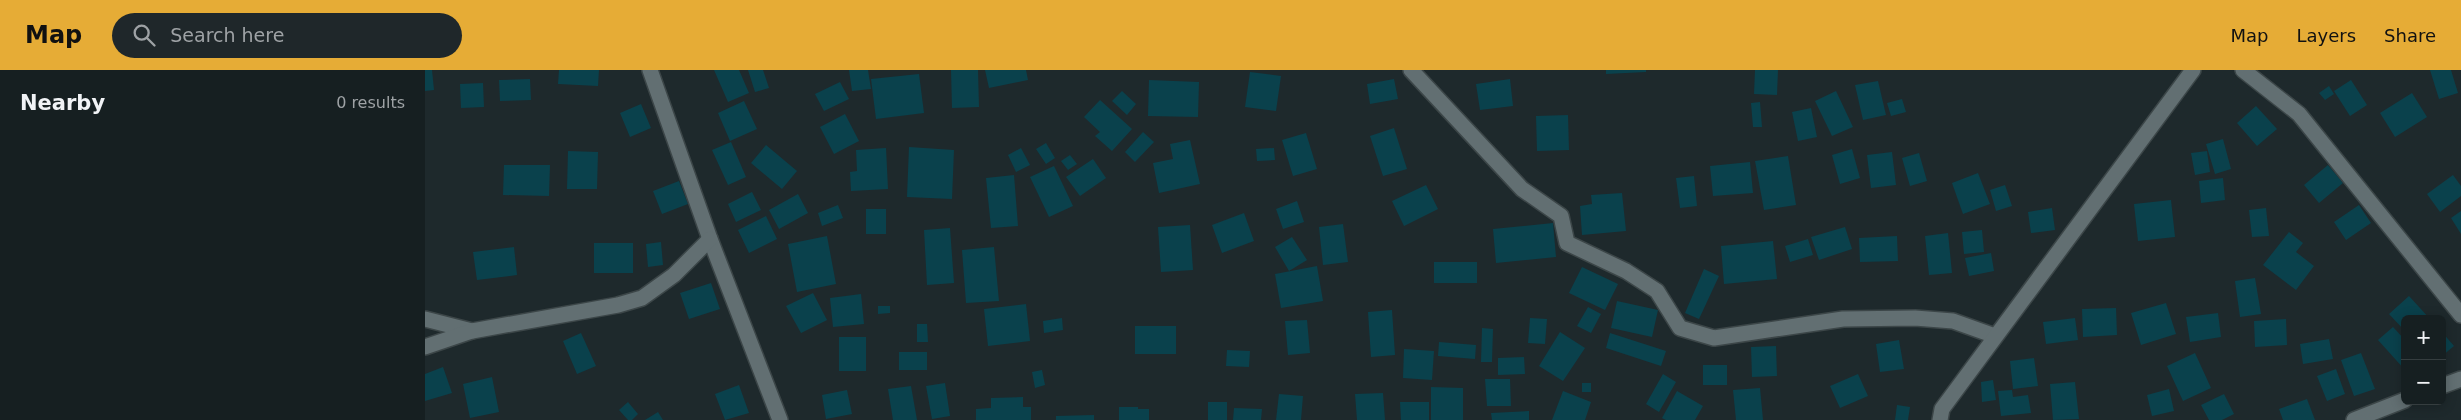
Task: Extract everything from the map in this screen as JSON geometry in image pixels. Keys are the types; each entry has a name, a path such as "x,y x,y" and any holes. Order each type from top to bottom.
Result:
{"street":[{"path":"650,70 710,239 780,420"},
{"path":"1411,70 1522,189 1561,216 1567,243 1626,272 1657,291 1680,328 1714,338 1843,319 1915,318 1953,321 1995,336"},
{"path":"1940,420 1942,409 2193,70"},
{"path":"2243,70 2299,114 2461,315"},
{"path":"425,347 472,331 618,306 642,298 674,275 710,239"},
{"path":"425,319 472,331"},
{"path":"2446,384 2461,378"},
{"path":"2353,420 2401,402"}],"building":[{"path":"425,70 432,70 434,90 425,91"},
{"path":"559,70 599,70 598,86 558,84"},
{"path":"714,70 739,70 749,93 728,102"},
{"path":"748,70 763,70 769,88 755,92"},
{"path":"849,70 868,70 871,89 852,91"},
{"path":"951,70 978,70 979,107 952,108"},
{"path":"985,70 1026,70 1028,80 989,88"},
{"path":"1606,70 1646,70 1646,72 1606,74"},
{"path":"1755,70 1778,70 1777,95 1754,94"},
{"path":"2430,70 2451,70 2458,93 2439,99"},
{"path":"1250,72 1281,76 1276,111 1245,107"},
{"path":"919,74 924,113 876,119 871,79"},
{"path":"530,79 531,100 500,101 499,80"},
{"path":"1394,79 1398,99 1370,104 1367,84"},
{"path":"1510,79 1513,106 1480,110 1476,84"},
{"path":"1149,80 1199,82 1198,117 1148,116"},
{"path":"2351,80 2367,105 2350,116 2334,91"},
{"path":"1878,81 1886,115 1863,120 1855,85"},
{"path":"840,82 849,99 824,111 815,94"},
{"path":"483,83 484,107 461,108 460,84"},
{"path":"2329,86 2334,94 2325,100 2319,93"},
{"path":"1122,91 1136,104 1127,115 1112,101"},
{"path":"1836,91 1853,127 1832,136 1815,101"},
{"path":"2412,93 2427,117 2395,137 2380,113"},
{"path":"1902,99 1906,112 1891,116 1887,103"},
{"path":"1100,100 1132,129 1112,151 1095,136 1100,132 1084,117"},
{"path":"744,101 757,129 730,141 718,113"},
{"path":"1760,102 1762,127 1753,127 1751,103"},
{"path":"641,104 651,128 630,137 620,113"},
{"path":"2256,106 2277,129 2257,146 2237,123"},
{"path":"1811,108 1817,137 1798,141 1792,112"},
{"path":"845,114 859,141 834,154 820,127"},
{"path":"1568,115 1569,150 1537,151 1536,116"},
{"path":"1394,128 1407,169 1383,176 1370,136"},
{"path":"1143,132 1154,142 1135,162 1125,152"},
{"path":"1306,133 1317,169 1293,176 1282,140"},
{"path":"2223,139 2231,169 2215,174 2206,144"},
{"path":"1190,140 1200,184 1159,193 1153,163 1173,159 1170,144"},
{"path":"731,142 746,177 728,185 712,150"},
{"path":"1046,143 1055,158 1046,164 1036,149"},
{"path":"766,145 797,171 782,189 751,163"},
{"path":"909,147 954,150 952,199 907,197"},
{"path":"886,148 888,189 851,191 850,172 857,171 856,150"},
{"path":"1021,148 1030,165 1016,172 1008,155"},
{"path":"1274,148 1275,160 1257,161 1256,149"},
{"path":"1852,149 1860,178 1840,184 1832,155"},
{"path":"568,151 598,152 597,189 567,189"},
{"path":"2207,151 2210,172 2195,175 2191,153"},
{"path":"1892,152 1896,185 1871,188 1867,155"},
{"path":"1919,153 1927,181 1910,186 1902,158"},
{"path":"1070,155 1077,164 1068,170 1061,161"},
{"path":"1788,156 1796,205 1764,210 1755,161"},
{"path":"1093,159 1106,178 1080,196 1066,177"},
{"path":"1750,162 1753,193 1713,196 1710,166"},
{"path":"504,165 550,165 549,196 503,195"},
{"path":"2328,165 2343,183 2319,203 2304,185"},
{"path":"1054,166 1073,206 1049,217 1030,177"},
{"path":"1978,173 1990,204 1963,214 1952,183"},
{"path":"1014,175 1018,226 991,228 986,178"},
{"path":"2453,175 2461,186 2461,196 2440,212 2427,194"},
{"path":"1694,176 1697,206 1680,208 1676,178"},
{"path":"2223,178 2225,200 2201,203 2199,181"},
{"path":"679,181 688,204 662,214 653,191"},
{"path":"1426,185 1438,209 1404,226 1392,201"},
{"path":"2005,185 2012,206 1996,211 1990,190"},
{"path":"752,192 761,210 736,222 728,204"},
{"path":"1622,193 1626,231 1582,235 1580,206 1592,204 1591,195"},
{"path":"798,194 808,213 779,229 769,210"},
{"path":"2171,200 2175,237 2138,241 2134,204"},
{"path":"1297,201 1304,222 1283,229 1276,209"},
{"path":"838,205 843,218 822,226 818,213"},
{"path":"2359,205 2371,223 2346,240 2334,222"},
{"path":"2052,208 2055,230 2031,233 2028,212"},
{"path":"2266,208 2269,236 2252,237 2249,210"},
{"path":"866,209 886,209 886,234 866,234"},
{"path":"2461,211 2461,234 2451,218"},
{"path":"1244,213 1254,241 1222,253 1212,225"},
{"path":"766,216 777,239 749,253 738,230"},
{"path":"1553,223 1556,257 1496,263 1493,229"},
{"path":"1343,224 1348,262 1323,265 1319,227"},
{"path":"1190,225 1193,270 1161,272 1158,227"},
{"path":"1845,227 1852,249 1819,260 1811,237"},
{"path":"950,228 954,283 927,285 924,230"},
{"path":"1982,230 1984,252 1964,254 1962,232"},
{"path":"2289,232 2303,243 2296,252 2314,266 2296,290 2263,265"},
{"path":"1948,233 1952,273 1929,275 1925,236"},
{"path":"827,236 836,284 797,292 788,244"},
{"path":"1897,236 1898,261 1860,262 1859,238"},
{"path":"1292,237 1307,260 1289,271 1275,247"},
{"path":"1808,239 1813,255 1790,262 1785,246"},
{"path":"1773,241 1777,279 1724,284 1721,246"},
{"path":"661,242 663,265 648,267 646,244"},
{"path":"594,243 633,243 633,273 594,273"},
{"path":"514,247 517,275 477,280 473,252"},
{"path":"994,247 999,301 966,303 962,250"},
{"path":"1991,253 1994,271 1969,276 1965,258"},
{"path":"1434,262 1477,262 1477,283 1434,283"},
{"path":"1317,266 1323,301 1281,308 1275,274"},
{"path":"1582,267 1618,284 1605,310 1569,293"},
{"path":"1704,269 1719,276 1699,319 1685,313"},
{"path":"2255,278 2261,314 2240,317 2235,281"},
{"path":"711,283 720,309 689,319 680,293"},
{"path":"813,293 827,320 801,333 786,306"},
{"path":"861,294 864,324 833,327 830,298"},
{"path":"2409,296 2426,315 2401,315 2401,327 2389,314"},
{"path":"1617,301 1658,310 1652,337 1611,328"},
{"path":"2166,303 2176,334 2141,345 2131,313"},
{"path":"1026,304 1030,341 988,346 984,309"},
{"path":"878,306 890,306 890,313 878,314"},
{"path":"1588,307 1601,314 1591,333 1577,326"},
{"path":"2116,308 2117,335 2083,337 2082,309"},
{"path":"1392,310 1395,355 1371,357 1368,312"},
{"path":"2218,313 2221,337 2190,342 2186,317"},
{"path":"1062,318 1063,330 1044,333 1043,321"},
{"path":"1530,318 1547,319 1545,344 1528,343"},
{"path":"2075,318 2078,340 2046,344 2043,322"},
{"path":"2286,319 2287,345 2255,347 2254,321"},
{"path":"1307,320 1310,353 1288,355 1285,321"},
{"path":"917,324 927,324 928,342 917,342"},
{"path":"1135,326 1176,326 1176,354 1135,354"},
{"path":"2393,327 2401,336 2401,366 2378,340"},
{"path":"1482,328 1493,329 1492,362 1481,362"},
{"path":"1560,332 1585,348 1563,381 1539,366"},
{"path":"581,333 596,366 577,374 563,341"},
{"path":"1610,333 1666,351 1661,366 1606,348"},
{"path":"839,337 866,337 866,371 839,371"},
{"path":"2446,337 2454,346 2446,353"},
{"path":"2329,339 2333,359 2303,364 2300,344"},
{"path":"1899,340 1904,369 1880,372 1876,344"},
{"path":"1439,342 1476,345 1475,359 1438,356"},
{"path":"1776,346 1777,376 1752,377 1751,347"},
{"path":"1404,349 1434,351 1432,380 1403,378"},
{"path":"1227,350 1250,351 1249,367 1226,366"},
{"path":"899,352 927,352 927,370 899,370"},
{"path":"2195,353 2211,388 2183,401 2167,366"},
{"path":"2361,353 2375,389 2354,396 2341,360"},
{"path":"1524,357 1525,374 1498,375 1498,358"},
{"path":"2034,358 2038,386 2013,389 2010,361"},
{"path":"1703,365 1727,365 1727,385 1703,385"},
{"path":"443,367 452,393 425,401 425,374"},
{"path":"2336,369 2345,394 2327,401 2317,376"},
{"path":"1042,370 1045,385 1035,388 1032,372"},
{"path":"1663,374 1676,382 1659,412 1646,404"},
{"path":"1858,374 1868,396 1840,408 1830,386"},
{"path":"492,377 499,412 470,418 463,384"},
{"path":"1485,379 1510,379 1511,406 1487,406"},
{"path":"1993,380 1996,400 1982,402 1981,382"},
{"path":"2075,382 2079,419 2053,420 2050,384"},
{"path":"945,383 950,416 932,419 926,386"},
{"path":"1582,383 1591,383 1591,392 1582,392"},
{"path":"739,385 749,413 725,420 715,394"},
{"path":"911,386 917,420 893,420 888,389"},
{"path":"1431,387 1463,388 1463,420 1431,420"},
{"path":"1760,388 1763,420 1736,420 1733,390"},
{"path":"2169,389 2174,411 2152,416 2147,395"},
{"path":"847,390 852,414 826,419 822,395"},
{"path":"2012,390 2013,397 2028,395 2031,413 2001,416 1998,391"},
{"path":"1563,391 1591,402 1585,420 1552,420"},
{"path":"1677,391 1703,406 1695,420 1666,420 1662,418"},
{"path":"1383,393 1385,420 1357,420 1355,394"},
{"path":"1279,394 1303,396 1301,420 1276,420"},
{"path":"2224,394 2234,414 2222,420 2209,420 2201,405"},
{"path":"1023,397 1023,407 1031,407 1031,420 976,420 976,409 991,408 991,398"},
{"path":"2307,399 2315,420 2283,420 2279,409"},
{"path":"628,402 638,414 632,420 628,420 619,410"},
{"path":"1208,402 1227,402 1227,420 1208,420"},
{"path":"1400,402 1429,402 1429,420 1401,420"},
{"path":"1897,405 1910,407 1908,420 1895,420"},
{"path":"1119,407 1149,409 1149,420 1119,420"},
{"path":"1234,408 1262,409 1261,420 1233,420"},
{"path":"1529,411 1529,420 1492,420 1491,413"},
{"path":"658,412 663,420 645,420"},
{"path":"1094,415 1094,420 1056,420 1056,416"}]}
